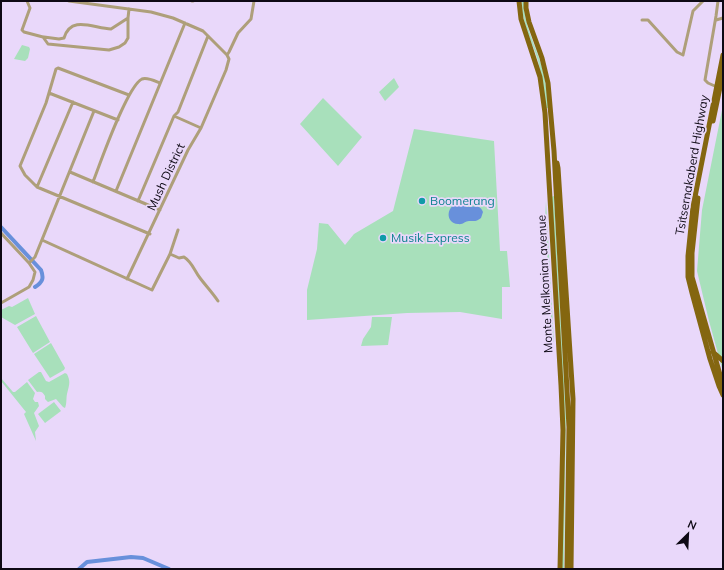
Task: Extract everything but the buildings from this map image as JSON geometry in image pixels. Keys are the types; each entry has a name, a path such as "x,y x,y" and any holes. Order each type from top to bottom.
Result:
{"main road":[{"name":"Monte Melkonian avenue","path":"519,1 521,19 540,77 545,113 562,422 560,569"},
{"name":"Monte Melkonian avenue","path":"526,1 529,22 545,71 551,112 554,151 569,427 567,569"},
{"name":"Tsitsernakaberd Highway","path":"723,55 693,207 688,256 688,277 710,359 723,395"},
{"name":"Tsitsernakaberd Highway","path":"723,73 696,209 692,253 692,277 723,385"},
{"path":"545,113 551,112"},
{"path":"554,151 558,168 573,398 571,569"},
{"path":"550,194 556,194"},
{"path":"712,351 723,361"}],"street":[{"path":"27,1 30,8 22,30 24,32 59,40 64,38 66,30 71,25 82,24 111,29 128,18"},
{"path":"69,1 151,12 173,18 203,31 227,55"},
{"name":"Mush District","path":"127,279 150,234 188,150 201,128 226,70 229,59 227,55 238,33 251,19 254,1"},
{"path":"642,20 648,20 653,24 677,52 683,55 693,11 703,1"},
{"path":"717,87 705,80 718,1"},
{"path":"43,37 48,44 109,50 119,47 125,43 128,38 129,10"},
{"path":"716,20 723,18"},
{"path":"116,191 185,23"},
{"name":"Mush District","path":"138,201 174,116 178,112 208,36"},
{"path":"129,95 58,68 56,69 46,103 20,166 25,175 37,187 150,234"},
{"path":"93,182 129,95 138,82 145,78 160,83"},
{"path":"49,93 118,120"},
{"path":"37,187 73,102"},
{"path":"29,263 35,257 94,111"},
{"path":"174,116 201,128"},
{"path":"70,172 160,210"},
{"path":"42,240 152,290 170,254 178,230"},
{"path":"1,233 29,263 35,272 29,287 1,303"},
{"path":"170,254 179,258 184,257 189,260 200,278 211,290 218,301"}],"green space":[{"path":"522,1 524,1 525,16 543,70 549,108 546,108 543,84 536,54 523,17"},
{"path":"22,45 29,47 30,49 28,58 25,61 14,59"},
{"path":"394,78 399,87 385,101 379,92"},
{"path":"323,98 362,137 338,166 300,124"},
{"path":"723,105 723,372 697,271 702,210"},
{"path":"414,129 494,141 500,251 507,251 510,287 502,287 502,319 460,312 407,313 307,320 307,290 317,249 319,223 328,224 345,245 354,234 393,211"},
{"path":"554,196 566,417 564,569 562,569 564,417 551,197"},
{"path":"546,201 554,343 550,329 551,315 545,220"},
{"path":"28,298 35,314 15,325 1,317 1,310 9,306 12,307"},
{"path":"36,316 50,342 33,353 17,327"},
{"path":"372,317 392,317 388,345 361,346 363,339 371,327"},
{"path":"51,343 65,368 50,378 34,354"},
{"path":"41,372 46,381 49,382 65,373 67,374 69,384 65,408 56,399 48,402 45,399 45,396 41,392 37,392 28,380"},
{"path":"1,378 13,392 27,382 35,393 33,399 35,402 38,402 39,406 34,413 39,426 35,432 36,441 24,414 26,412 1,381"},
{"path":"54,402 61,411 45,423 38,414"}],"water":[{"path":"458,203 467,207 476,206 482,209 483,212 481,218 477,221 468,221 461,224 454,223 449,218 449,211 451,207"}],"waterway":[{"path":"1,227 41,270 42,280 35,287"},
{"path":"79,569 87,562 131,557 143,558 169,569"}],"place":[{"name":"Boomerang","path":"422,201"},
{"name":"Musik Express","path":"383,238"}]}
